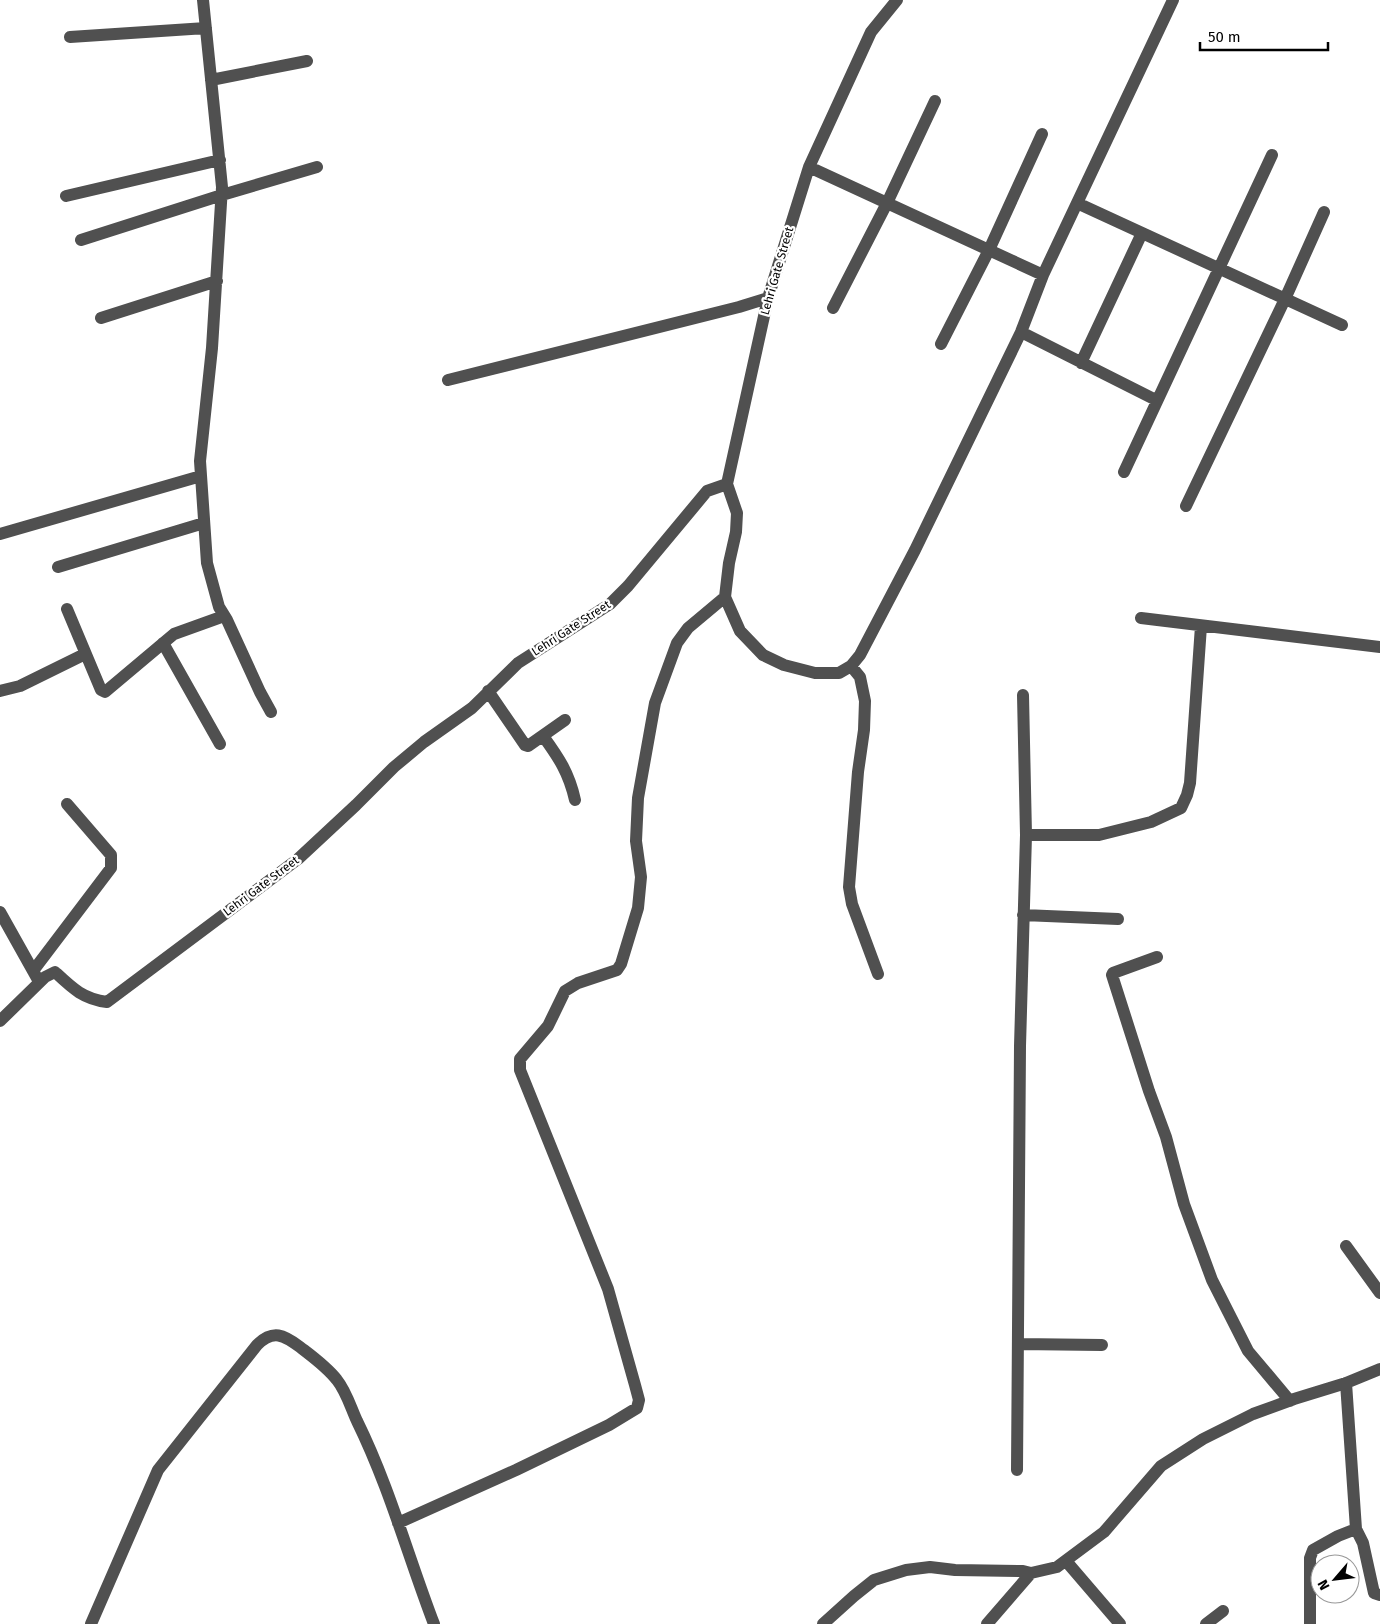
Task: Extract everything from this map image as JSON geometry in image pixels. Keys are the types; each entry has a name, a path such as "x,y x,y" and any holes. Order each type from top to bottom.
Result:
{"street":[{"path":"203,0 222,195 212,348 200,461 207,563 219,607 260,692 272,712"},
{"name":"Lehri Gate Street","path":"0,1021 36,976 45,977 55,972 81,994 93,1000 106,1002 298,859 394,767 424,742 472,708 518,663 610,604 628,586 707,490 727,484 768,298 809,168 871,32 897,0"},
{"path":"727,484 737,513 736,532 729,563 725,597 740,631 763,655 784,665 815,672 839,674 852,666 860,655 915,550 1021,332 1043,275 1172,0"},
{"path":"70,37 206,28"},
{"path":"211,80 307,60"},
{"path":"833,308 887,204 935,101"},
{"path":"941,344 989,250 1042,134"},
{"path":"1124,472 1272,155"},
{"path":"66,196 220,160"},
{"path":"81,240 317,167"},
{"path":"809,168 1043,275"},
{"path":"1077,203 1342,325"},
{"path":"1186,506 1285,299 1324,212"},
{"path":"1082,363 1142,233"},
{"path":"101,318 216,281"},
{"path":"448,380 739,307 768,298"},
{"path":"1021,332 1156,400"},
{"path":"0,534 201,476"},
{"path":"58,567 204,523"},
{"path":"398,1523 516,1470 608,1425 637,1408 639,1400 636,1385 608,1289 520,1070 520,1060 548,1026 565,991 578,983 617,970 621,964 638,908 641,878 636,841 638,798 655,703 677,643 688,628 725,597"},
{"path":"66,609 101,690 105,692 174,634 224,616"},
{"path":"1141,618 1380,647"},
{"path":"1026,835 1085,836 1109,833 1151,822 1181,808 1190,783 1200,626"},
{"path":"163,643 220,744"},
{"path":"0,691 20,686 86,654"},
{"path":"852,666 860,677 865,701 849,887 852,904 878,974"},
{"path":"488,691 525,746 528,746 565,720"},
{"path":"1017,1470 1020,1046 1026,835 1023,695"},
{"path":"543,736 571,781 575,800"},
{"path":"0,912 36,976 111,868 112,855 67,804"},
{"path":"1024,915 1118,919"},
{"path":"1157,956 1112,974 1149,1092 1166,1137 1184,1204 1212,1280 1248,1351 1290,1401"},
{"path":"1346,1246 1375,1277 1380,1292"},
{"path":"91,1624 158,1470 257,1345 263,1339 272,1335 287,1337 324,1366 338,1381 381,1475 434,1624"},
{"path":"1018,1344 1102,1345"},
{"path":"823,1624 874,1580 906,1570 930,1566 955,1570 1023,1571 1031,1573 1058,1567 1104,1532 1161,1466 1212,1435 1253,1414 1346,1383 1380,1368"},
{"path":"1346,1383 1356,1529 1363,1542 1374,1593 1380,1595"},
{"path":"1310,1624 1310,1558 1313,1550 1338,1536 1356,1529"},
{"path":"1066,1561 1120,1624"},
{"path":"987,1624 1031,1573"},
{"path":"1206,1624 1223,1611"}]}
